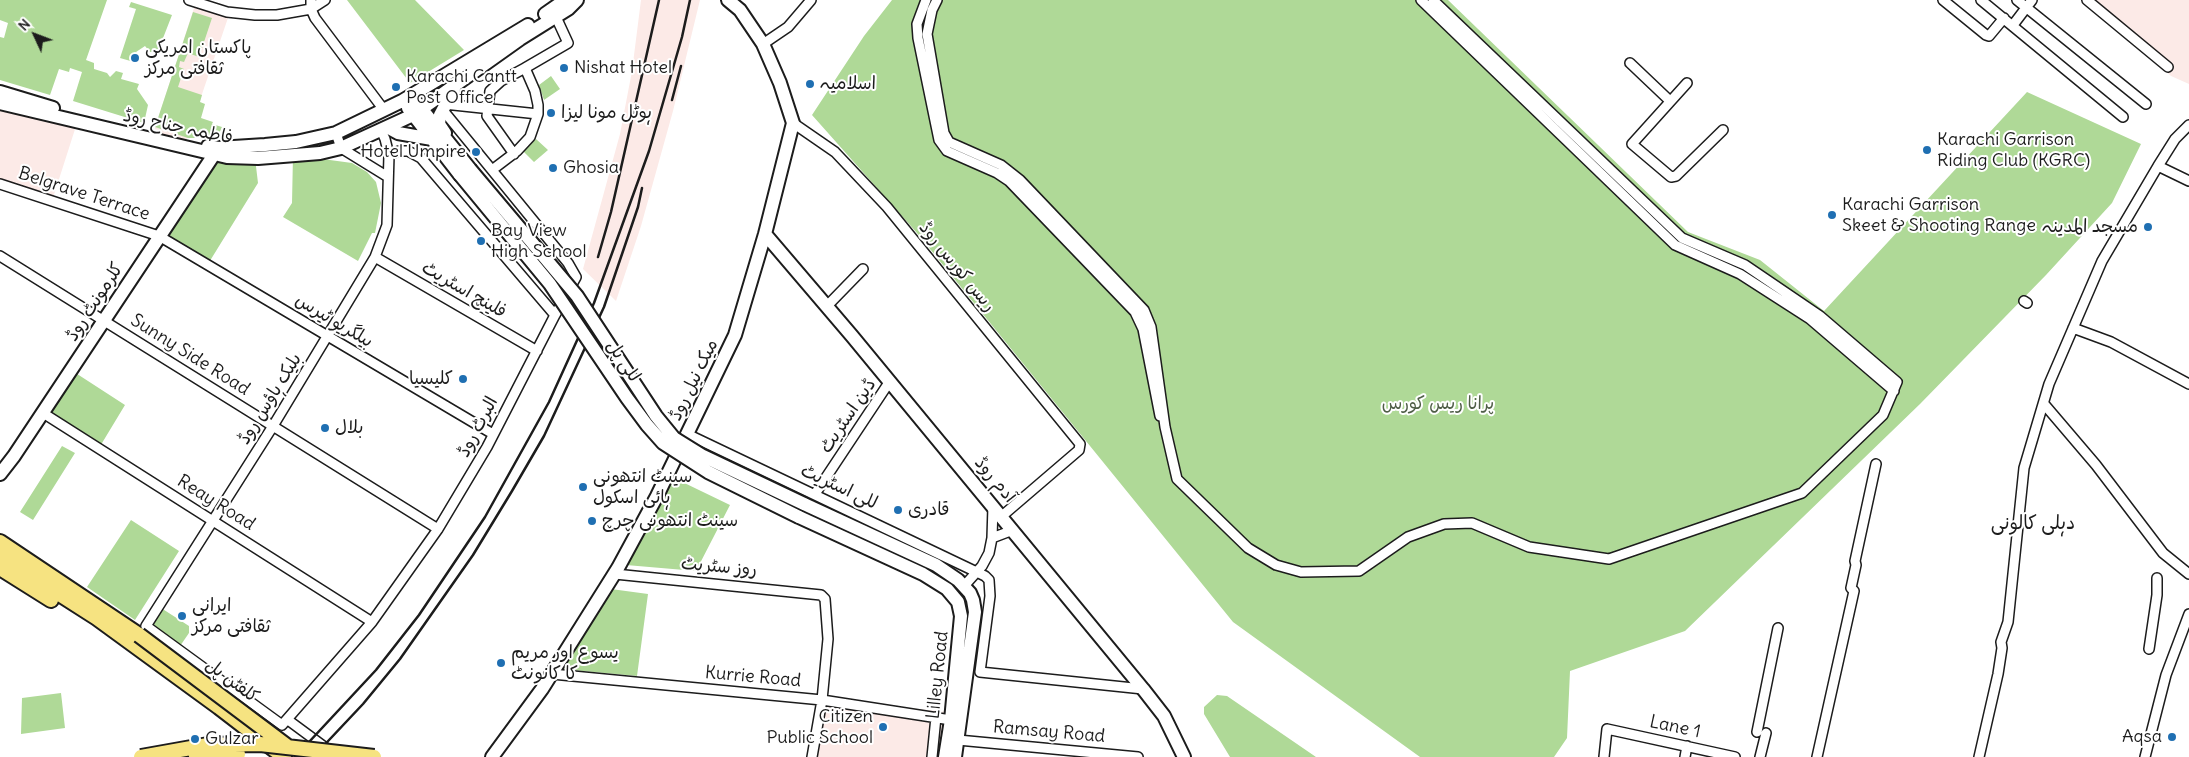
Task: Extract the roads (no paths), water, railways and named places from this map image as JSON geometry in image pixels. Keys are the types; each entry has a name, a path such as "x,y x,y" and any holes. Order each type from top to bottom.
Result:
{"main road":[{"name":"فاطمہ جناح روڈ","path":"0,92 216,152 296,142 336,133 407,98 552,10 565,0"},
{"name":"فاطمہ جناح روڈ","path":"0,103 216,152 258,158 320,153 341,148 417,112 459,81 568,9 577,0"},
{"path":"728,0 740,10 762,44 782,90 793,123"},
{"path":"459,81 443,106 439,124 461,158 465,172"},
{"path":"407,98 432,139 465,172"},
{"path":"417,112 461,158"},
{"name":"میک نیل روڈ","path":"492,757 552,674 615,574 687,434 735,335 765,234 793,123"},
{"path":"384,128 398,133 432,139"},
{"name":"کلرمونٹ روڈ","path":"0,474 216,152"},
{"name":"للی پل","path":"465,172 577,296 656,416 674,438 703,456 936,565 964,586"},
{"name":"للی پل","path":"465,172 550,284 627,398 663,443 708,472 799,517 923,574 941,584 955,597"},
{"name":"آدم روڈ","path":"765,234 1002,516 1144,689 1164,716 1184,757"},
{"path":"0,542 136,636"},
{"path":"0,556 97,618 136,636"},
{"path":"0,568 98,628 136,636"},
{"name":"Lilley Road","path":"956,757 975,612 974,600 964,586"},
{"name":"Lilley Road","path":"945,757 951,720 961,616 955,597"},
{"name":"کلفٹن پل","path":"136,636 284,757"},
{"name":"کلفٹن پل","path":"136,636 302,757"},
{"path":"141,757 208,745 251,744 374,757"},
{"path":"196,757 249,753 289,757"}],"street":[{"path":"188,0 226,12 255,15 277,15 325,0"},
{"path":"762,44 788,27 811,0"},
{"path":"926,0 917,24 918,38 939,140 947,151 997,173 1009,181 1135,312 1143,329 1158,412 1165,427"},
{"path":"937,0 932,10 927,34 944,133 949,142 1000,165 1020,180 1144,310 1151,327 1165,427 1178,479 1248,548 1276,565 1301,572 1359,571 1408,537 1444,524 1472,523 1529,547 1608,560 1802,493 1883,415 1897,382 1820,316 1744,264 1682,238 1433,0"},
{"path":"1421,0 1675,245 1740,274 1810,319 1894,391"},
{"path":"1944,0 1989,36 2004,18"},
{"path":"1981,0 2123,117"},
{"path":"2017,0 2146,104"},
{"path":"2013,25 2032,0"},
{"path":"2088,0 2168,67"},
{"path":"311,4 322,28 384,110"},
{"path":"514,154 487,116 490,91 501,81 568,43 556,17"},
{"path":"1630,63 1670,101"},
{"path":"443,106 492,170 514,154 530,137 538,114 535,91 525,68"},
{"path":"1686,83 1632,144 1671,177 1676,176 1723,130"},
{"path":"443,106 538,114"},
{"name":"ریس کورس روڈ","path":"793,123 835,152 887,207 1033,386 1080,447 1002,516"},
{"path":"1979,757 1998,674 2002,648 2001,642 2008,622 2024,468 2050,384 2102,261 2158,166 2175,140 2189,125"},
{"name":"بلیک ہاؤس روڈ","path":"136,636 272,426 375,258 387,225 389,154 384,128"},
{"path":"336,133 341,148 388,177"},
{"path":"389,154 404,151 415,153 421,158 555,315"},
{"path":"2158,166 2189,181"},
{"name":"البرٹ روڈ","path":"285,722 372,622 438,529 487,446 576,277 575,273 492,170"},
{"name":"Belgrave Terrace","path":"0,184 159,236"},
{"name":"بیلگریو ٹیرس","path":"159,236 493,434"},
{"name":"Sunny Side Road","path":"0,256 438,529"},
{"name":"فلینچ اسٹریٹ","path":"375,258 537,351"},
{"path":"827,306 863,268"},
{"path":"2073,328 2111,342 2189,384"},
{"name":"ڈین اسٹریٹ","path":"815,494 890,382"},
{"path":"2044,404 2096,465 2163,553 2189,574"},
{"name":"Reay Road","path":"42,413 372,622"},
{"name":"للی اسٹریٹ","path":"687,434 977,571"},
{"path":"1817,757 1849,617 1854,591 1851,588 1856,565 1855,561 1876,464"},
{"path":"964,586 986,561 992,538 993,506"},
{"path":"992,538 1013,530"},
{"path":"977,571 989,580 990,586 980,672 1144,689"},
{"name":"روز سٹریٹ","path":"615,574 821,594 825,599 828,618 828,639 822,700"},
{"path":"2149,649 2158,595 2157,578"},
{"path":"2144,757 2166,675 2189,614"},
{"path":"1760,757 1761,732 1778,628"},
{"path":"136,636 285,722 338,757"},
{"name":"Kurrie Road","path":"552,674 822,700 951,720"},
{"path":"812,757 822,700"},
{"path":"932,757 936,717"},
{"name":"Lane 1","path":"1604,757 1607,729 1687,746 1708,754 1735,757"},
{"name":"Ramsay Road","path":"958,740 1138,757"},
{"path":"1685,757 1687,746"}],"railway":[{"path":"598,257 611,212 659,0"},
{"path":"295,757 376,670 419,615 485,517 549,402 594,303 649,151 682,37 690,0"},
{"path":"672,100 681,66"},
{"path":"313,757 363,704 400,659 473,555 544,436 604,307 638,207 642,188"}],"place":[{"name":"پاکستان امریکی ثقافتی مرکز","path":"135,58"},
{"name":"Nishat Hotel","path":"564,68"},
{"name":"اسلامیہ","path":"810,84"},
{"name":"Karachi Cantt Post Office","path":"396,87"},
{"name":"ہوٹل مونا لیزا","path":"551,113"},
{"name":"Karachi Garrison Riding Club (KGRC)","path":"1927,150"},
{"name":"Hotel Umpire","path":"476,152"},
{"name":"Ghosia","path":"553,168"},
{"name":"Karachi Garrison Skeet & Shooting Range","path":"1832,215"},
{"name":"مسجد المدینہ","path":"2148,227"},
{"name":"Bay View High School","path":"481,241"},
{"name":"کلیسیا","path":"463,379"},
{"name":"بلال","path":"325,428"},
{"name":"سینٹ انتھونی ہائی اسکول","path":"583,487"},
{"name":"قادری","path":"898,510"},
{"name":"سینٹ انتھونی چرچ","path":"592,521"},
{"name":"ایرانی ثقافتی مرکز","path":"182,616"},
{"name":"یسوع اور مریم کا کانونٹ","path":"501,663"},
{"name":"Citizen Public School","path":"883,727"},
{"name":"Aqsa","path":"2172,737"},
{"name":"Gulzar","path":"195,739"}],"district":[{"name":"دہلی کالونی","path":"2033,524"}],"park label":[{"name":"پرانا ریس کورس","path":"1438,404"}]}
